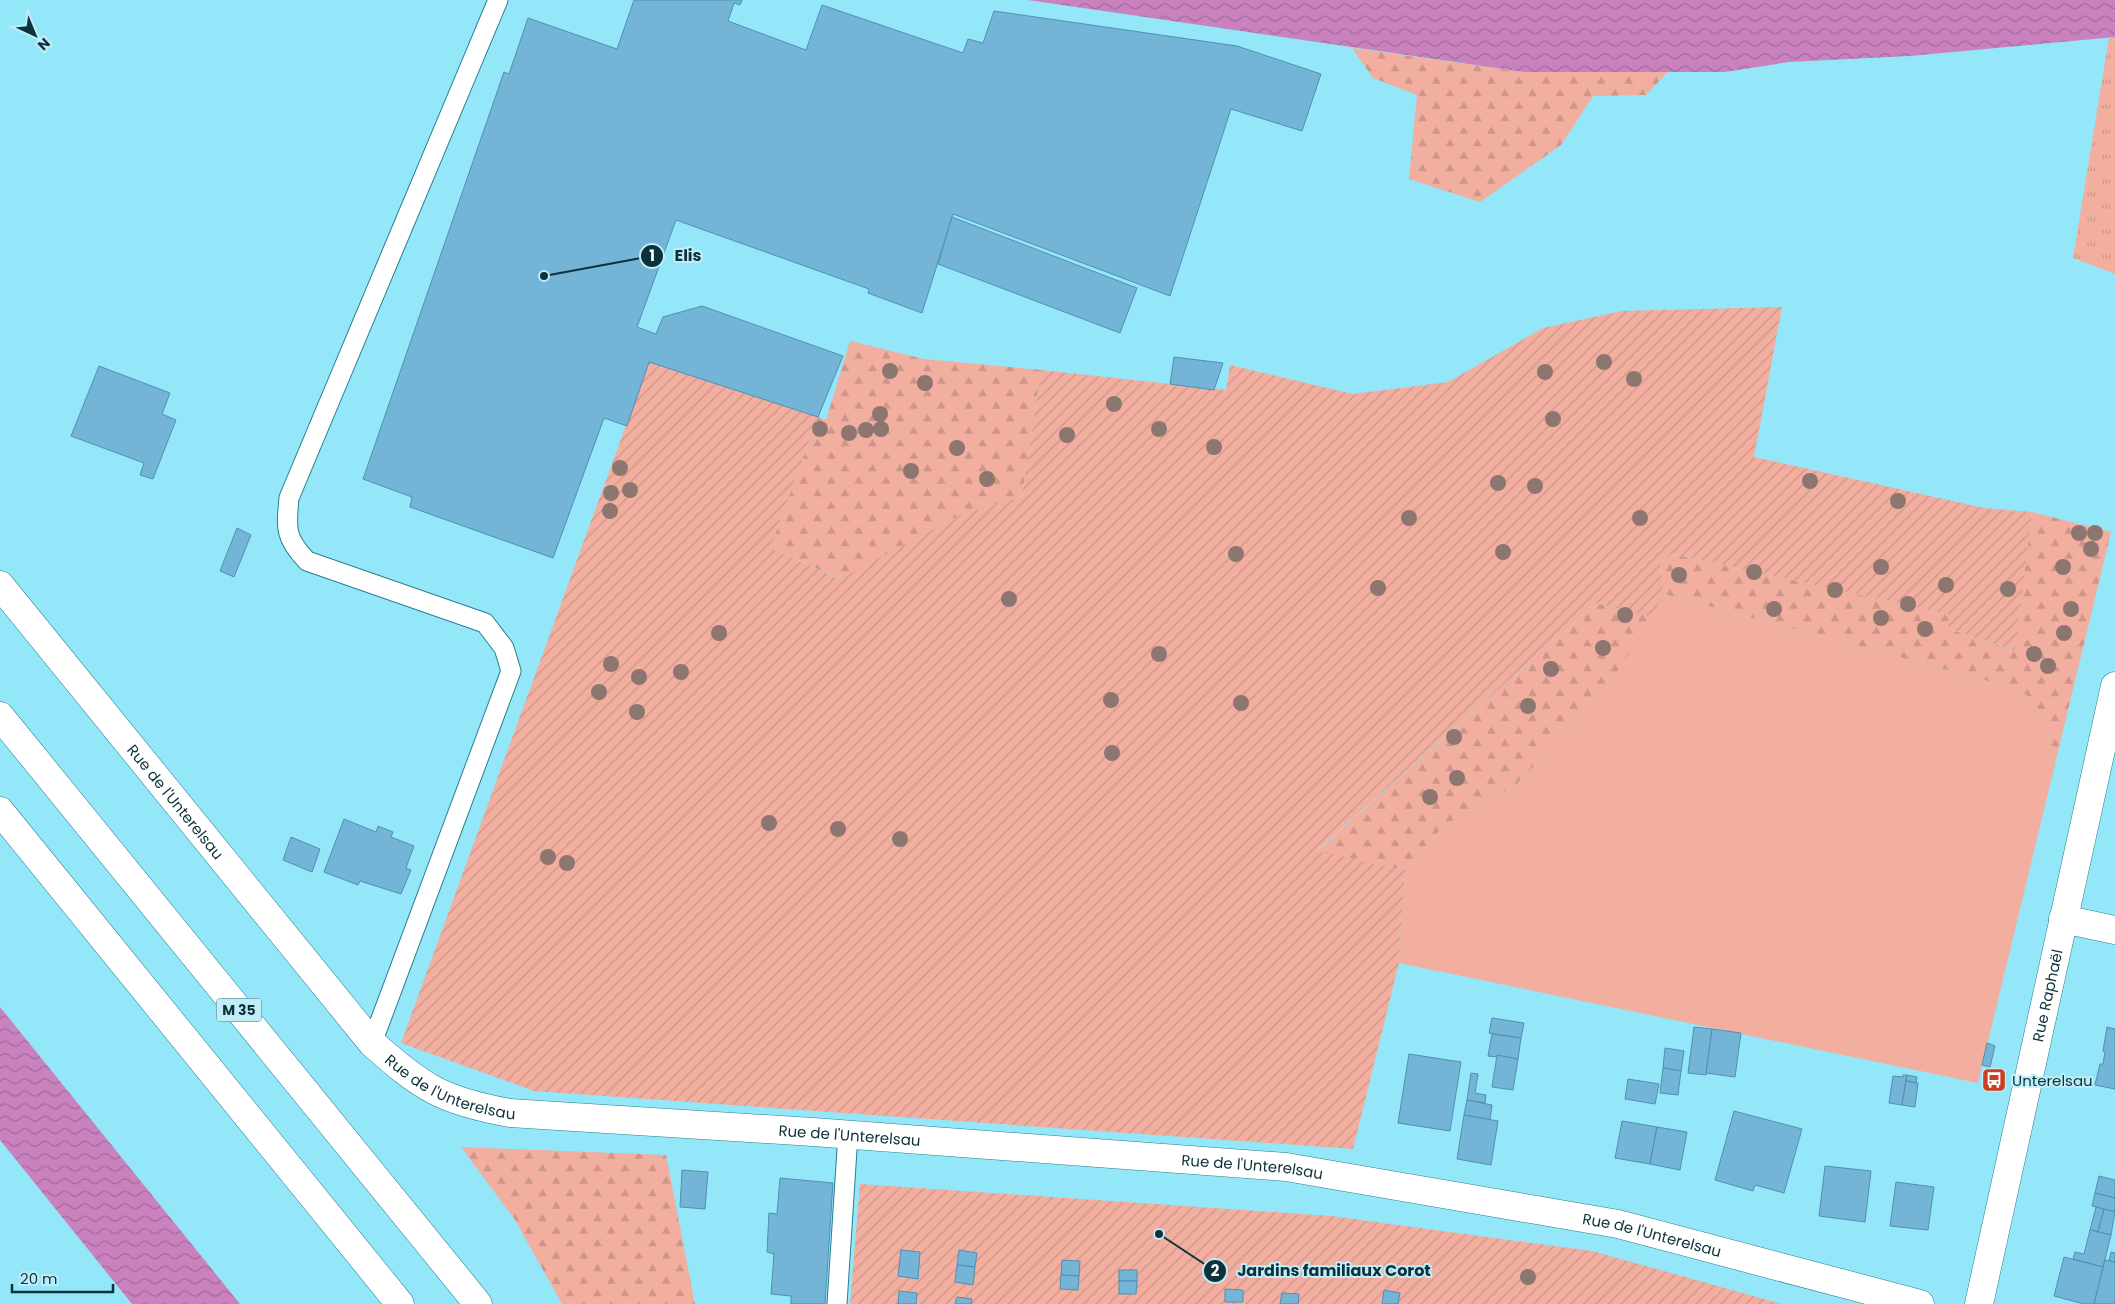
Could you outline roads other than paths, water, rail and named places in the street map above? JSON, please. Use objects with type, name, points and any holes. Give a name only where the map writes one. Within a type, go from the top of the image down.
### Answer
[{"type":"main road","name":"Rue de l'Unterelsau","points":[[0,585],[372,1043],[406,1074],[429,1090],[472,1106],[510,1113],[848,1134],[1286,1167],[1618,1224],[1920,1304]]},
{"type":"main road","name":"Rue Raphaël","points":[[1979,1304],[2115,686]]},
{"type":"main road","name":"M 35","points":[[0,716],[478,1304]]},
{"type":"main road","points":[[0,811],[400,1304]]},
{"type":"main road","points":[[2063,919],[2115,930]]},
{"type":"lane","points":[[372,1043],[511,671],[504,648],[485,623],[307,561],[292,546],[287,524],[289,498],[498,0]]},
{"type":"lane","points":[[836,1304],[848,1134]]},
{"type":"water","points":[[1028,0],[2115,0],[2115,37],[1910,56],[1789,62],[1725,72],[1524,72]]},
{"type":"water","points":[[0,1007],[240,1304],[132,1304],[0,1140]]},
{"type":"place","name":"Elis","points":[[544,276]]},
{"type":"place","name":"Unterelsau","points":[[1994,1080]]},
{"type":"place","name":"Jardins familiaux Corot","points":[[1159,1234]]}]
